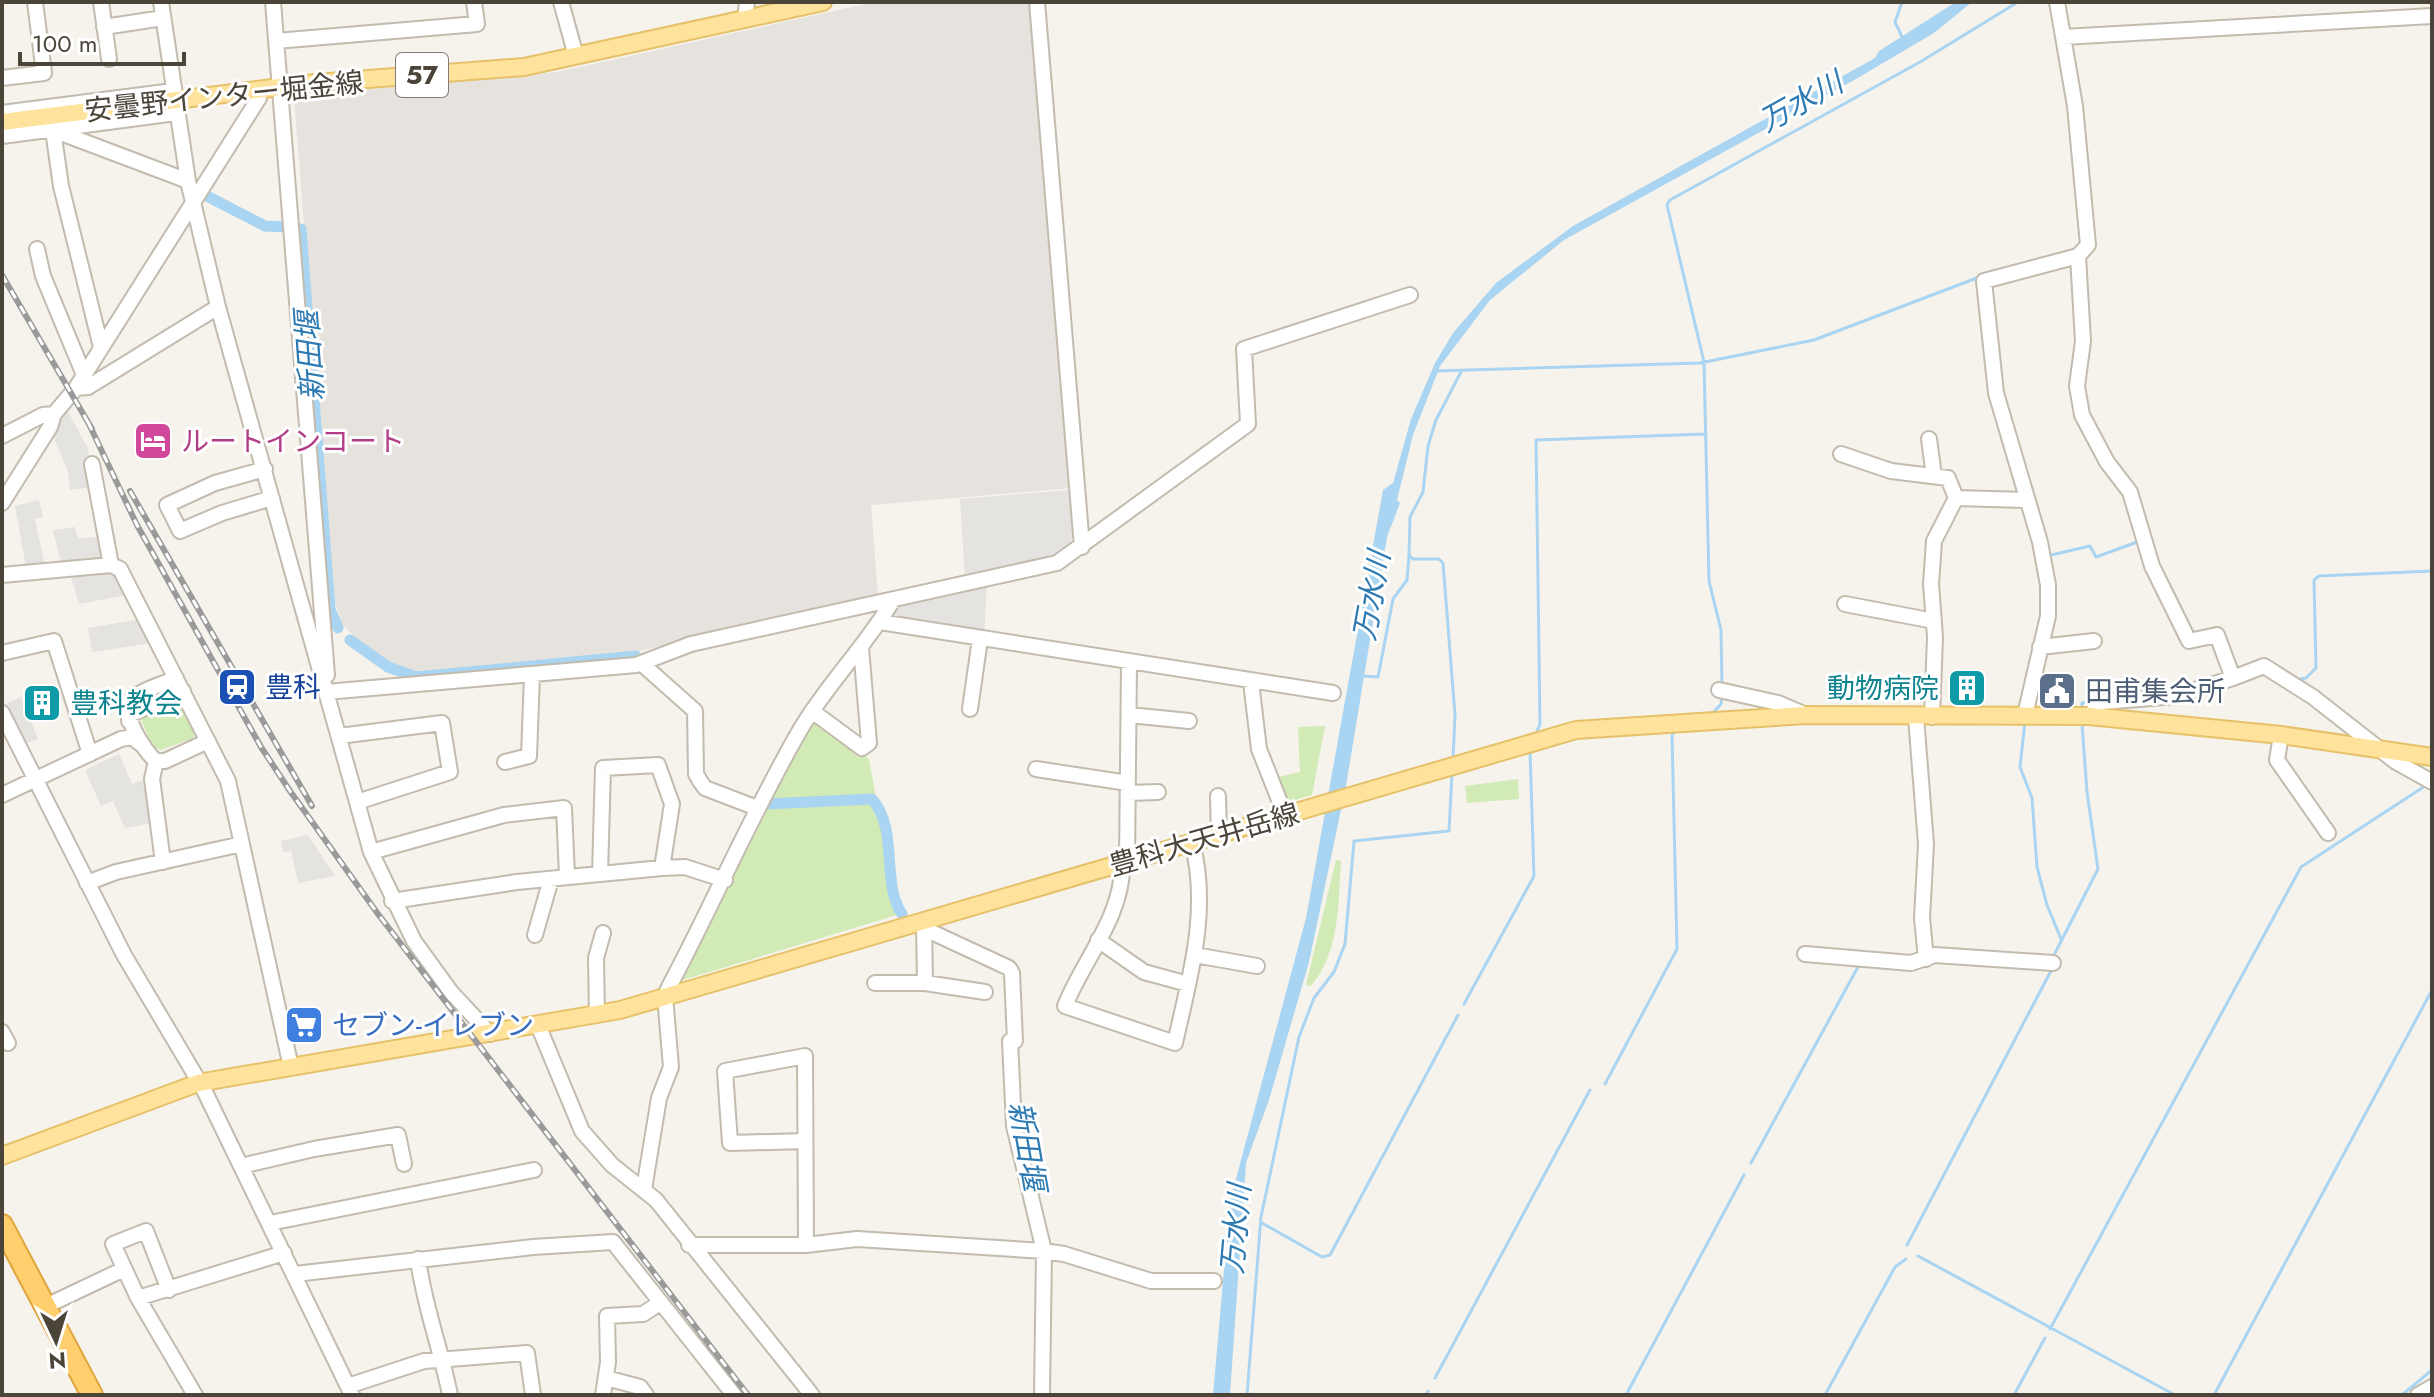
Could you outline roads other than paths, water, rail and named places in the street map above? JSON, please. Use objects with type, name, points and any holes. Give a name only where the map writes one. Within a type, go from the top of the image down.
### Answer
[{"type":"highway","points":[[2,1225],[92,1395]]},
{"type":"main road","name":"安曇野インター堀金線","points":[[7,119],[175,102],[259,89],[524,67],[746,11],[823,2]]},
{"type":"main road","name":"豊科大天井岳線","points":[[2,1156],[198,1083],[597,1015],[924,925],[1124,862],[1576,730],[1806,715],[2089,716],[2281,735],[2432,757]]},
{"type":"street","points":[[2,78],[44,73],[35,2]]},
{"type":"street","points":[[101,2],[109,59]]},
{"type":"street","points":[[161,2],[192,203],[218,307],[371,852],[392,901],[414,941],[451,992],[490,1034]]},
{"type":"street","points":[[273,2],[328,657],[326,692]]},
{"type":"street","points":[[276,41],[477,24],[474,2]]},
{"type":"street","points":[[561,2],[576,56]]},
{"type":"street","points":[[1037,2],[1082,547]]},
{"type":"street","points":[[2025,715],[2048,616],[2048,585],[2040,542],[2025,500],[2012,442],[2005,431],[1996,393],[1984,281],[2078,256],[2088,245],[2075,106],[2057,2]]},
{"type":"street","points":[[2063,37],[2432,16]]},
{"type":"street","points":[[104,27],[163,18]]},
{"type":"street","points":[[2,503],[50,427],[54,414],[80,382],[259,98],[259,89]]},
{"type":"street","points":[[2,136],[53,130],[175,102]]},
{"type":"street","points":[[53,130],[188,181]]},
{"type":"street","points":[[53,130],[61,186],[101,347]]},
{"type":"street","points":[[37,249],[43,276],[80,382],[88,387],[218,307]]},
{"type":"street","points":[[2078,256],[2083,341],[2077,386],[2082,415],[2107,462],[2126,483],[2152,566],[2187,638],[2192,642],[2217,635],[2233,678]]},
{"type":"street","points":[[326,692],[641,663],[691,644],[1057,563],[1248,424],[1244,349],[1410,295]]},
{"type":"street","points":[[2,436],[43,415],[54,414]]},
{"type":"street","points":[[1929,439],[1934,476]]},
{"type":"street","points":[[1841,454],[1891,471],[1948,478],[1956,498],[1934,541],[1931,584],[1934,621],[1924,717],[1926,844],[1922,918],[1926,959]]},
{"type":"street","points":[[92,464],[111,565]]},
{"type":"street","points":[[265,469],[215,483],[167,505],[180,531],[222,513],[272,498]]},
{"type":"street","points":[[1956,498],[2025,500]]},
{"type":"street","points":[[2,575],[111,565],[120,569],[228,781],[291,1067]]},
{"type":"street","points":[[644,1189],[659,1098],[671,1067],[665,996],[725,880],[757,808],[812,711],[880,622],[893,600]]},
{"type":"street","points":[[1845,604],[1934,621]]},
{"type":"street","points":[[880,622],[1129,664],[1333,693]]},
{"type":"street","points":[[970,709],[980,639]]},
{"type":"street","points":[[2,653],[54,641],[90,754]]},
{"type":"street","points":[[2040,647],[2094,641]]},
{"type":"street","points":[[812,711],[862,748],[869,743],[861,648]]},
{"type":"street","points":[[641,663],[695,711],[696,774],[705,788],[757,808]]},
{"type":"street","points":[[1129,664],[1128,788],[1122,879],[1098,940],[1065,1006],[1175,1043],[1200,927],[1198,868],[1192,842]]},
{"type":"street","points":[[2089,716],[2102,702],[2176,696],[2264,666],[2313,697],[2376,748],[2432,782]]},
{"type":"street","points":[[505,762],[529,756],[532,675]]},
{"type":"street","points":[[1251,682],[1259,749],[1285,815]]},
{"type":"street","points":[[121,739],[129,729],[134,697],[180,685]]},
{"type":"street","points":[[1719,690],[1778,703],[1806,715]]},
{"type":"street","points":[[2,713],[87,883],[241,1166],[350,1390],[424,1361],[527,1353],[533,1395]]},
{"type":"street","points":[[129,715],[142,746]]},
{"type":"street","points":[[1129,715],[1189,721]]},
{"type":"street","points":[[339,736],[442,723],[450,772],[357,802]]},
{"type":"street","points":[[2281,735],[2277,760],[2328,833]]},
{"type":"street","points":[[2,795],[121,739],[132,737],[156,761],[165,761],[208,741]]},
{"type":"street","points":[[156,761],[152,779],[163,862]]},
{"type":"street","points":[[600,874],[603,768],[658,765],[672,804],[662,868]]},
{"type":"street","points":[[1036,769],[1158,792]]},
{"type":"street","points":[[1218,796],[1219,834]]},
{"type":"street","points":[[371,852],[504,815],[564,808],[567,876]]},
{"type":"street","points":[[87,883],[242,844]]},
{"type":"street","points":[[392,901],[567,876],[662,868],[685,867],[725,880]]},
{"type":"street","points":[[535,935],[551,879]]},
{"type":"street","points":[[925,983],[924,925],[1009,968],[1012,973],[1014,1126],[1044,1251],[1042,1395]]},
{"type":"street","points":[[597,1015],[596,958],[603,933]]},
{"type":"street","points":[[1098,940],[1144,972],[1188,984]]},
{"type":"street","points":[[1805,954],[1911,963],[1935,955],[2053,963]]},
{"type":"street","points":[[1195,955],[1257,966]]},
{"type":"street","points":[[875,983],[925,983],[985,992]]},
{"type":"street","points":[[538,1025],[582,1131],[612,1165],[644,1189],[812,1395]]},
{"type":"street","points":[[805,1141],[730,1143],[725,1071],[805,1056],[806,1245]]},
{"type":"street","points":[[241,1166],[314,1149],[398,1135],[404,1164]]},
{"type":"street","points":[[270,1223],[534,1170]]},
{"type":"street","points":[[169,1290],[146,1231],[113,1244],[138,1298],[195,1395]]},
{"type":"street","points":[[689,1245],[806,1245],[857,1239],[1044,1251],[1064,1254],[1151,1281],[1214,1281]]},
{"type":"street","points":[[295,1274],[418,1259],[613,1242],[734,1395]]},
{"type":"street","points":[[138,1298],[284,1253]]},
{"type":"street","points":[[418,1259],[423,1295],[450,1395]]},
{"type":"street","points":[[46,1306],[124,1269]]},
{"type":"street","points":[[603,1395],[607,1316],[643,1314],[660,1303]]},
{"type":"street","points":[[606,1378],[640,1387],[646,1395]]},
{"type":"street","points":[[2418,1395],[2432,1387]]},
{"type":"water","name":"万水川","points":[[1956,2],[1972,2],[1934,33],[1856,79],[1564,240],[1490,300],[1440,366],[1413,435],[1397,500],[1400,503],[1387,537],[1346,786],[1309,962],[1269,1100],[1246,1163],[1230,1395],[1213,1395],[1230,1201],[1306,918],[1383,490],[1393,483],[1411,419],[1435,363],[1453,333],[1496,283],[1573,226],[1875,58],[1879,51]]},
{"type":"waterway","points":[[1902,2],[1895,22],[1903,39]]},
{"type":"waterway","name":"万水川","points":[[1722,686],[1721,630],[1709,581],[1704,362],[1667,205],[1670,200],[1920,62],[2018,2]]},
{"type":"waterway","name":"新田堰","points":[[203,194],[265,226],[288,227]]},
{"type":"waterway","name":"新田堰","points":[[296,229],[301,229],[330,609],[338,628]]},
{"type":"waterway","points":[[2031,261],[2051,256]]},
{"type":"waterway","points":[[1436,371],[1700,363],[1814,340],[1982,276]]},
{"type":"waterway","name":"万水川","points":[[1453,759],[1455,715],[1443,563],[1439,559],[1413,559],[1409,555],[1410,517],[1423,492],[1428,446],[1436,420],[1462,370]]},
{"type":"waterway","points":[[1535,736],[1540,724],[1536,440],[1706,434]]},
{"type":"waterway","points":[[2047,556],[2090,546],[2096,557],[2140,541]]},
{"type":"waterway","name":"万水川","points":[[1363,676],[1378,677],[1393,599],[1407,580],[1409,555]]},
{"type":"waterway","points":[[2296,680],[2306,678],[2316,668],[2314,580],[2319,576],[2432,571]]},
{"type":"waterway","points":[[2169,584],[2194,635]]},
{"type":"waterway","name":"新田堰","points":[[350,640],[388,667],[416,677],[636,656]]},
{"type":"waterway","points":[[1712,714],[1721,704],[1722,697]]},
{"type":"waterway","points":[[2082,712],[2082,703],[2097,700]]},
{"type":"waterway","points":[[2025,722],[2020,767],[2032,798],[2037,867],[2047,905],[2061,939]]},
{"type":"waterway","points":[[2052,959],[2098,869],[2087,792],[2082,724]]},
{"type":"waterway","points":[[1605,1084],[1677,949],[1672,735],[1676,730]]},
{"type":"waterway","points":[[1464,1004],[1534,876],[1530,750]]},
{"type":"waterway","name":"万水川","points":[[1247,1395],[1261,1217],[1299,1037],[1314,998],[1334,972],[1345,944],[1354,841],[1449,831],[1452,774]]},
{"type":"waterway","points":[[2050,1329],[2301,867],[2425,786]]},
{"type":"waterway","name":"新田堰","points":[[766,804],[872,799],[885,825],[892,888],[902,914]]},
{"type":"waterway","points":[[1751,1163],[1859,965]]},
{"type":"waterway","points":[[1907,1245],[2053,967]]},
{"type":"waterway","points":[[2214,1395],[2432,990]]},
{"type":"waterway","name":"万水川","points":[[1262,1223],[1322,1257],[1330,1255],[1458,1015]]},
{"type":"waterway","points":[[1435,1378],[1590,1090]]},
{"type":"waterway","points":[[1626,1395],[1744,1175]]},
{"type":"waterway","points":[[1918,1256],[2175,1395]]},
{"type":"waterway","points":[[1825,1395],[1895,1267],[1906,1259]]},
{"type":"waterway","points":[[2014,1395],[2045,1338]]},
{"type":"waterway","points":[[2402,1395],[2432,1370]]},
{"type":"waterway","points":[[1426,1395],[1428,1391]]},
{"type":"railway","points":[[2,275],[92,429]]},
{"type":"railway","points":[[88,422],[137,525],[261,747],[290,791],[378,914],[748,1395]]},
{"type":"railway","points":[[130,491],[312,806]]},
{"type":"place","name":"ルートインコート","points":[[153,441]]},
{"type":"place","name":"豊科","points":[[237,687]]},
{"type":"place","name":"動物病院","points":[[1967,688]]},
{"type":"place","name":"田甫集会所","points":[[2057,691]]},
{"type":"place","name":"豊科教会","points":[[42,703]]},
{"type":"place","name":"セブン-イレブン","points":[[304,1025]]}]
